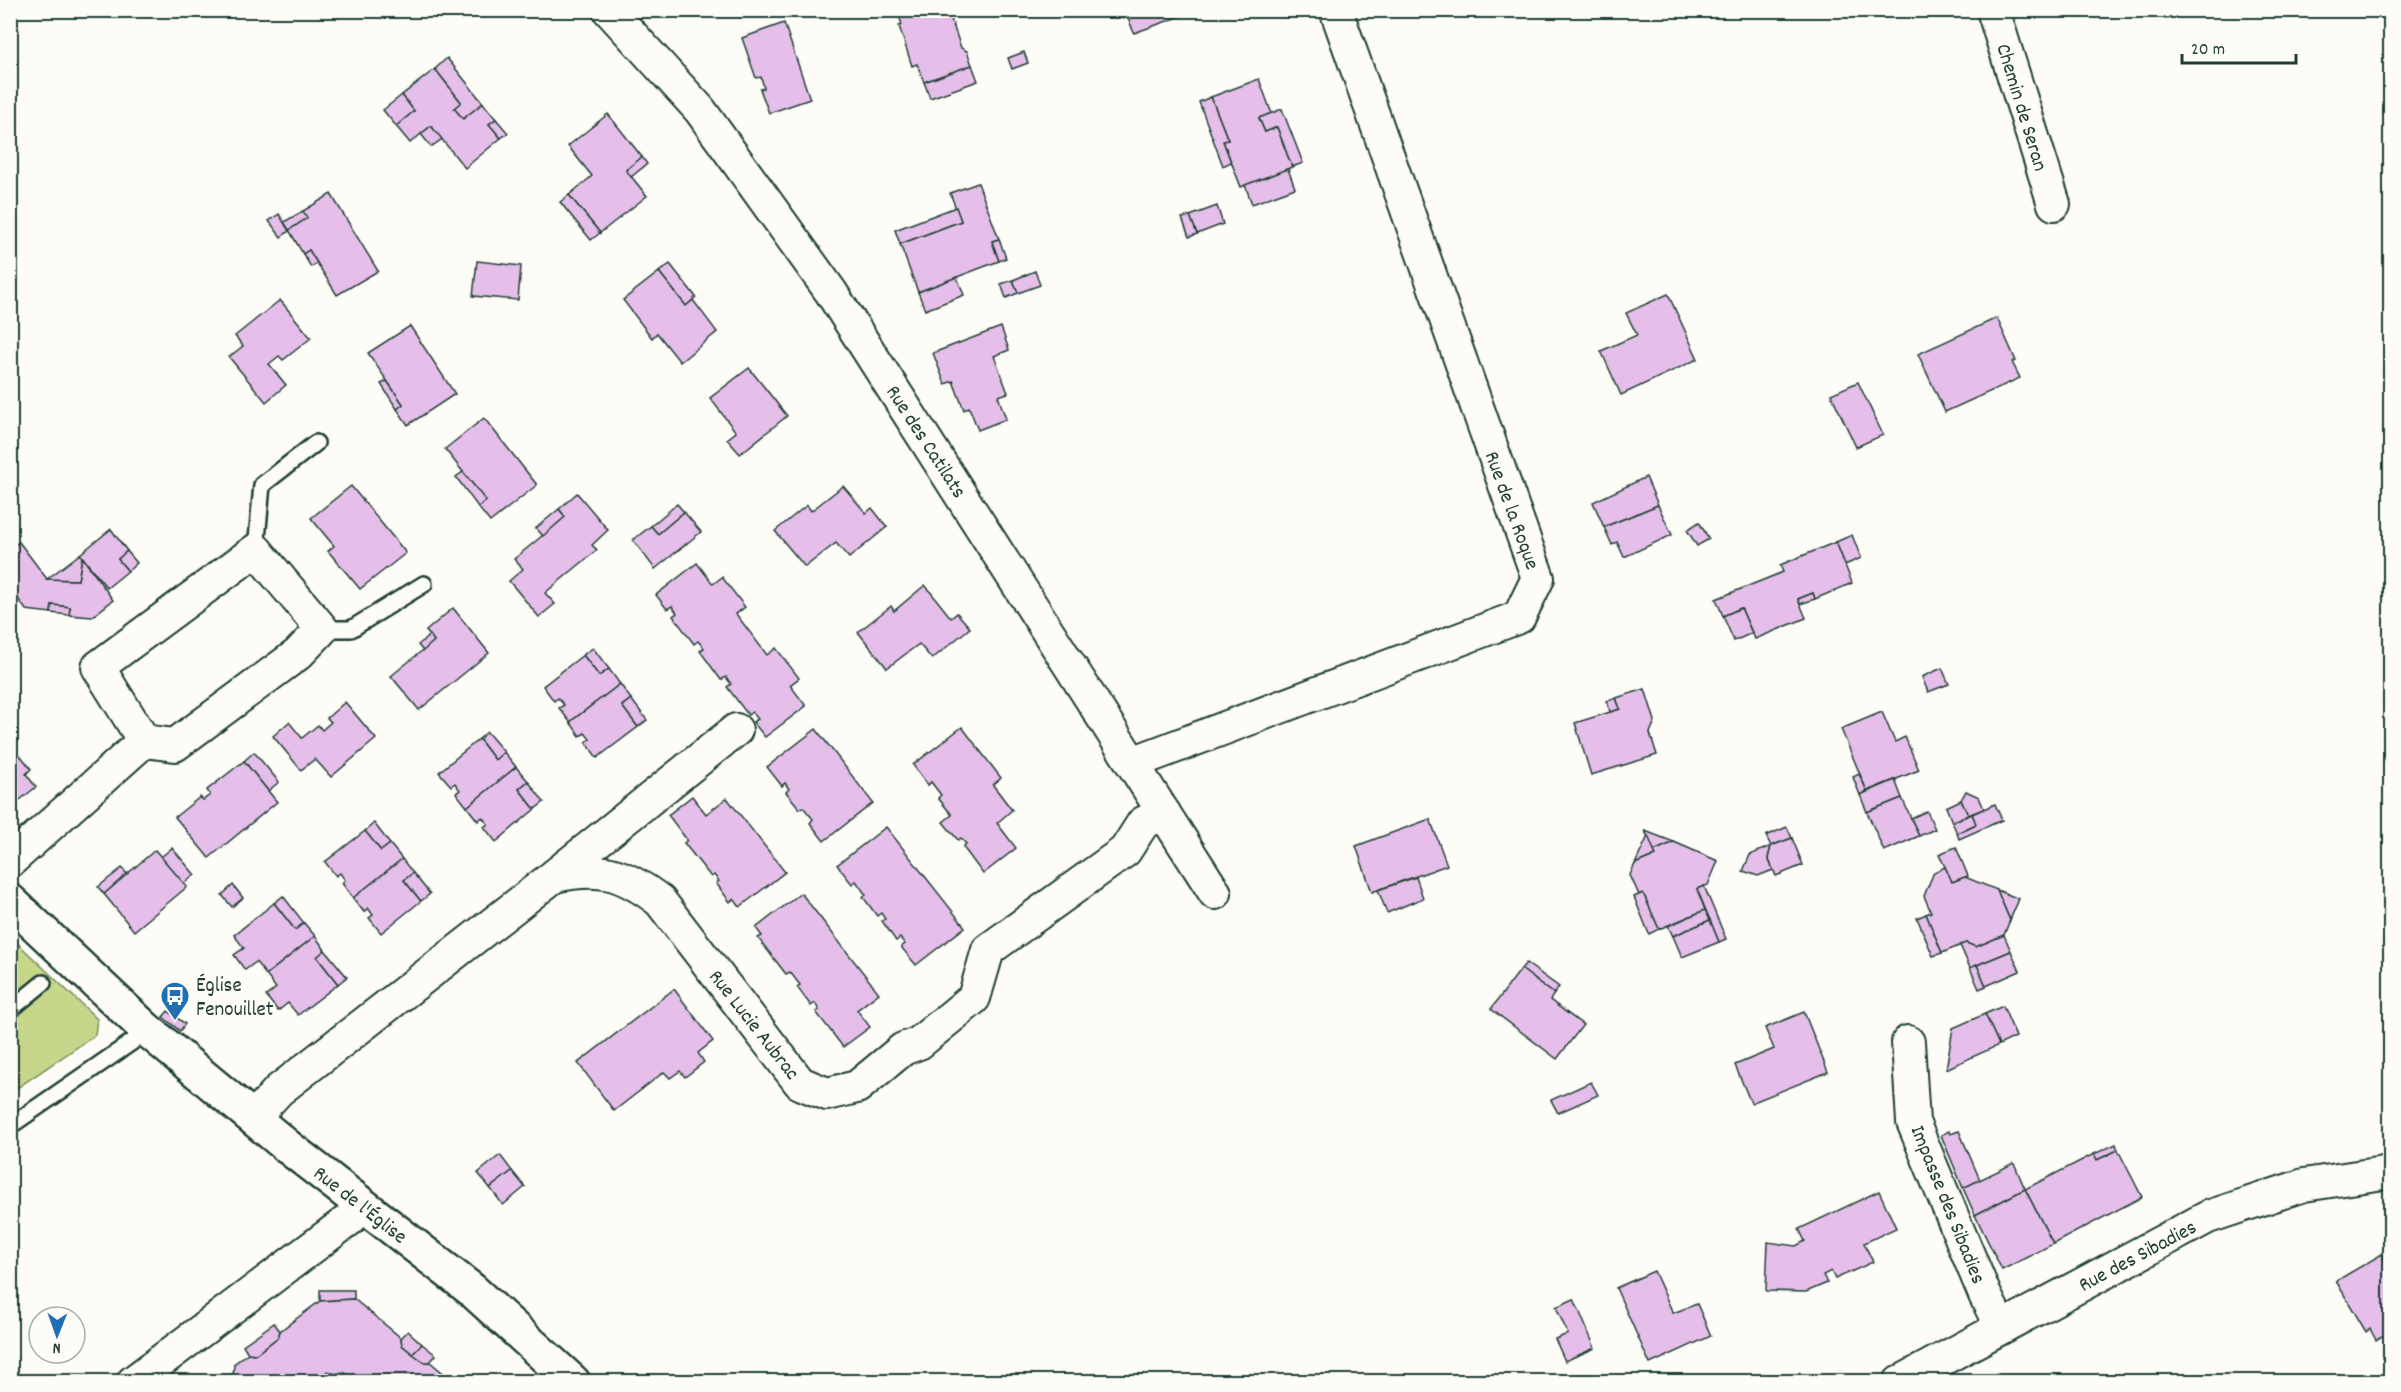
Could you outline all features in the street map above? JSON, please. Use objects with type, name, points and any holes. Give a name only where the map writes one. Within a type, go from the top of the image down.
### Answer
[{"type":"main road","name":"Rue de l'Église","points":[[10,901],[146,1029],[362,1206],[472,1290],[573,1382]]},
{"type":"street","name":"Rue des Catilats","points":[[609,10],[700,110],[831,292],[1215,893]]},
{"type":"street","name":"Rue de la Roque","points":[[1132,763],[1519,617],[1538,578],[1336,10]]},
{"type":"street","name":"Chemin de Seran","points":[[1993,10],[2054,204]]},
{"type":"street","points":[[10,861],[144,741],[175,745],[298,654],[322,629],[256,550],[98,667],[144,741]]},
{"type":"street","name":"Rue Lucie Aubrac","points":[[253,1118],[279,1090],[554,876],[736,730]]},
{"type":"street","name":"Rue Lucie Aubrac","points":[[554,876],[585,869],[618,876],[639,885],[660,901],[800,1083],[826,1094],[857,1087],[903,1049],[919,1043],[974,998],[988,950],[1125,852],[1143,823],[1164,813]]},
{"type":"street","name":"Impasse des Sibadies","points":[[1908,1041],[1913,1122],[1985,1295],[2001,1327]]},
{"type":"street","name":"Rue des Sibadies","points":[[1900,1382],[2208,1217],[2304,1185],[2391,1172]]},
{"type":"street","points":[[134,1382],[350,1219],[362,1206]]},
{"type":"lane","points":[[256,550],[262,485],[316,443]]},
{"type":"lane","points":[[322,629],[351,629],[424,584]]},
{"type":"lane","points":[[10,1010],[43,983]]},
{"type":"lane","points":[[10,1126],[132,1042],[146,1029]]},
{"type":"green space","points":[[10,936],[97,1019],[95,1035],[11,1092]]},
{"type":"building","points":[[893,10],[948,10],[961,48],[967,51],[972,65],[924,82],[917,64],[912,66],[899,26],[902,25],[899,15],[895,16]]},
{"type":"building","points":[[1125,10],[1198,10],[1134,33]]},
{"type":"building","points":[[784,23],[810,99],[769,113],[760,89],[764,88],[761,77],[756,78],[742,38]]},
{"type":"building","points":[[1024,52],[1028,63],[1012,69],[1008,58]]},
{"type":"building","points":[[447,58],[483,103],[463,119],[454,108],[461,102],[435,69]]},
{"type":"building","points":[[972,65],[978,81],[930,98],[924,82]]},
{"type":"building","points":[[435,69],[461,102],[454,108],[463,119],[483,103],[496,119],[489,124],[501,138],[465,168],[431,126],[410,143],[396,126],[414,111],[402,95]]},
{"type":"building","points":[[1259,79],[1272,114],[1259,118],[1265,132],[1277,127],[1292,167],[1241,187],[1223,141],[1228,140],[1211,97]]},
{"type":"building","points":[[402,95],[414,111],[396,126],[383,110]]},
{"type":"building","points":[[1211,97],[1228,140],[1223,141],[1231,162],[1223,166],[1199,102]]},
{"type":"building","points":[[1282,109],[1303,163],[1292,167],[1277,127],[1265,132],[1259,118]]},
{"type":"building","points":[[608,114],[642,157],[626,170],[647,196],[600,233],[569,195],[592,176],[568,146]]},
{"type":"building","points":[[496,119],[508,133],[501,138],[489,124]]},
{"type":"building","points":[[431,126],[442,139],[431,147],[421,134]]},
{"type":"building","points":[[642,157],[647,164],[631,177],[626,170]]},
{"type":"building","points":[[1288,169],[1295,188],[1252,204],[1245,185]]},
{"type":"building","points":[[978,183],[999,239],[992,241],[999,261],[918,292],[900,244],[961,221],[950,193]]},
{"type":"building","points":[[331,194],[378,271],[337,295],[309,250],[303,254],[289,230],[307,218],[303,211]]},
{"type":"building","points":[[569,195],[600,233],[591,240],[560,202]]},
{"type":"building","points":[[1217,206],[1223,224],[1197,234],[1190,216]]},
{"type":"building","points":[[956,207],[961,221],[900,244],[895,230]]},
{"type":"building","points":[[303,211],[307,218],[289,230],[284,222]]},
{"type":"building","points":[[279,214],[289,231],[281,237],[269,221]]},
{"type":"building","points":[[1190,216],[1197,234],[1189,237],[1182,218]]},
{"type":"building","points":[[999,239],[1006,258],[999,261],[992,241]]},
{"type":"building","points":[[309,250],[317,263],[311,267],[303,254]]},
{"type":"building","points":[[477,261],[521,266],[518,300],[473,296]]},
{"type":"building","points":[[670,264],[696,297],[686,306],[659,272]]},
{"type":"building","points":[[1035,271],[1040,285],[1018,293],[1013,280]]},
{"type":"building","points":[[659,272],[686,306],[693,300],[717,332],[680,362],[657,333],[652,338],[623,300]]},
{"type":"building","points":[[957,277],[964,295],[925,310],[918,292]]},
{"type":"building","points":[[1013,280],[1018,293],[1006,298],[1001,284]]},
{"type":"building","points":[[1668,294],[1698,359],[1621,395],[1601,351],[1637,335],[1626,313]]},
{"type":"building","points":[[280,300],[311,338],[283,360],[279,356],[269,364],[286,385],[266,402],[229,357],[243,346],[235,336]]},
{"type":"building","points":[[1997,318],[2016,361],[2012,362],[2020,378],[1945,412],[1918,354]]},
{"type":"building","points":[[410,326],[455,394],[408,425],[397,409],[403,404],[368,353]]},
{"type":"building","points":[[1001,327],[1009,350],[994,356],[1008,393],[998,396],[1006,419],[978,430],[969,407],[964,410],[953,381],[945,384],[933,353]]},
{"type":"building","points":[[749,368],[787,416],[740,454],[727,439],[736,432],[710,398]]},
{"type":"building","points":[[387,381],[403,404],[397,409],[381,384]]},
{"type":"building","points":[[1858,382],[1883,435],[1856,447],[1831,394]]},
{"type":"building","points":[[484,418],[537,485],[490,522],[478,507],[486,501],[445,449]]},
{"type":"building","points":[[463,472],[486,501],[478,507],[456,477]]},
{"type":"building","points":[[1646,477],[1658,505],[1604,527],[1593,502]]},
{"type":"building","points":[[351,486],[406,553],[360,589],[328,551],[334,546],[311,518]]},
{"type":"building","points":[[843,486],[866,513],[872,508],[887,527],[849,558],[836,543],[805,567],[775,531],[807,505],[811,511]]},
{"type":"building","points":[[577,493],[608,530],[592,545],[597,550],[545,593],[555,604],[539,617],[509,581],[523,569],[514,559],[565,517],[559,509]]},
{"type":"building","points":[[677,504],[684,512],[658,534],[651,526]]},
{"type":"building","points":[[1658,505],[1672,535],[1624,557],[1617,542],[1612,545],[1604,527]]},
{"type":"building","points":[[559,509],[565,517],[543,536],[536,528]]},
{"type":"building","points":[[684,512],[701,532],[655,569],[633,540],[651,526],[658,534]]},
{"type":"building","points":[[1699,522],[1709,539],[1697,546],[1687,530]]},
{"type":"building","points":[[111,529],[127,551],[118,559],[128,571],[107,588],[80,554]]},
{"type":"building","points":[[1852,535],[1861,558],[1845,565],[1836,542]]},
{"type":"building","points":[[19,542],[47,579],[78,580],[82,557],[113,600],[92,617],[69,615],[70,607],[52,605],[51,613],[26,610],[17,597],[10,603],[10,548]]},
{"type":"building","points":[[1836,542],[1852,583],[1815,599],[1813,593],[1798,599],[1806,618],[1755,639],[1741,608],[1723,616],[1716,599],[1783,572],[1780,565]]},
{"type":"building","points":[[127,551],[137,563],[128,571],[118,559]]},
{"type":"building","points":[[80,554],[82,557],[78,580],[47,579]]},
{"type":"building","points":[[697,563],[713,584],[722,577],[745,607],[736,614],[767,655],[776,648],[799,678],[790,685],[806,706],[765,737],[753,722],[758,719],[752,712],[748,715],[727,687],[731,684],[726,677],[721,680],[700,651],[704,648],[698,641],[694,644],[673,616],[677,613],[672,606],[667,609],[656,595]]},
{"type":"building","points":[[925,585],[951,618],[957,613],[970,628],[932,659],[919,644],[887,668],[858,632],[891,606],[894,611]]},
{"type":"building","points":[[1813,593],[1815,599],[1800,604],[1798,599]]},
{"type":"building","points":[[52,605],[70,607],[69,615],[51,613]]},
{"type":"building","points":[[453,608],[489,653],[419,710],[391,676],[434,641],[426,631]]},
{"type":"building","points":[[1741,608],[1752,633],[1734,641],[1723,616]]},
{"type":"building","points":[[430,635],[434,641],[423,651],[418,645]]},
{"type":"building","points":[[593,648],[609,669],[599,676],[583,655]]},
{"type":"building","points":[[583,655],[599,676],[609,669],[620,684],[570,722],[559,708],[564,705],[558,698],[554,701],[543,686]]},
{"type":"building","points":[[1942,668],[1949,684],[1928,692],[1922,677]]},
{"type":"building","points":[[620,684],[631,699],[622,706],[638,727],[597,758],[586,742],[590,739],[585,733],[580,736],[570,722]]},
{"type":"building","points":[[1645,689],[1655,721],[1650,733],[1657,755],[1591,775],[1575,723],[1620,709],[1616,698]]},
{"type":"building","points":[[1616,698],[1620,709],[1610,712],[1607,701]]},
{"type":"building","points":[[631,699],[647,720],[638,727],[622,706]]},
{"type":"building","points":[[345,702],[376,739],[331,777],[315,759],[301,770],[273,736],[289,722],[302,738],[318,725],[322,730],[331,722],[327,718]]},
{"type":"building","points":[[1882,712],[1895,742],[1905,737],[1919,770],[1867,791],[1841,729]]},
{"type":"building","points":[[962,727],[1001,778],[993,785],[1012,810],[997,823],[1016,848],[983,874],[963,847],[966,844],[961,838],[958,840],[943,822],[952,815],[938,798],[941,795],[931,782],[928,785],[913,765]]},
{"type":"building","points":[[816,729],[873,803],[824,841],[810,823],[813,819],[803,807],[800,809],[786,792],[789,789],[785,783],[782,786],[767,767]]},
{"type":"building","points":[[487,732],[504,752],[495,760],[479,739]]},
{"type":"building","points":[[479,739],[495,760],[504,752],[516,767],[467,807],[456,793],[460,790],[455,783],[451,786],[439,772]]},
{"type":"building","points":[[254,752],[279,782],[268,791],[244,761]]},
{"type":"building","points":[[10,755],[15,761],[21,756],[31,769],[26,774],[36,787],[10,808]]},
{"type":"building","points":[[244,761],[277,802],[209,858],[175,817],[200,797],[203,800],[210,795],[207,790]]},
{"type":"building","points":[[516,767],[528,781],[519,789],[535,809],[496,842],[484,827],[488,824],[482,817],[478,821],[467,807]]},
{"type":"building","points":[[1859,774],[1867,791],[1860,795],[1853,777]]},
{"type":"building","points":[[1895,780],[1902,798],[1867,812],[1860,795]]},
{"type":"building","points":[[528,781],[544,802],[535,809],[519,789]]},
{"type":"building","points":[[1966,791],[1979,797],[1984,809],[1968,815],[1961,800]]},
{"type":"building","points":[[692,796],[706,814],[727,798],[785,872],[740,907],[734,899],[730,902],[716,883],[719,881],[714,875],[711,877],[684,843],[687,840],[668,815]]},
{"type":"building","points":[[1902,798],[1919,836],[1884,851],[1867,812]]},
{"type":"building","points":[[1961,800],[1968,815],[1952,822],[1946,807]]},
{"type":"building","points":[[1995,804],[2002,820],[1959,839],[1957,833],[1976,824],[1972,814]]},
{"type":"building","points":[[1927,811],[1935,829],[1919,836],[1911,818]]},
{"type":"building","points":[[1972,814],[1976,824],[1957,833],[1952,822]]},
{"type":"building","points":[[1430,819],[1447,865],[1372,892],[1356,846]]},
{"type":"building","points":[[374,823],[390,844],[381,851],[365,831]]},
{"type":"building","points":[[886,827],[965,927],[916,965],[901,947],[905,944],[900,938],[896,941],[882,921],[885,919],[881,913],[877,916],[863,897],[866,895],[856,881],[852,884],[837,865]]},
{"type":"building","points":[[1787,827],[1792,838],[1771,846],[1766,836]]},
{"type":"building","points":[[365,831],[381,851],[390,844],[402,859],[353,898],[342,883],[345,880],[340,873],[336,876],[325,862]]},
{"type":"building","points":[[1645,831],[1674,842],[1654,851]]},
{"type":"building","points":[[1648,836],[1656,855],[1635,864]]},
{"type":"building","points":[[1792,838],[1803,865],[1776,876],[1768,858],[1771,846]]},
{"type":"building","points":[[1674,842],[1718,861],[1708,885],[1697,889],[1705,910],[1659,929],[1643,893],[1639,895],[1630,875],[1635,864],[1656,855],[1654,851]]},
{"type":"building","points":[[1771,846],[1768,858],[1773,870],[1758,876],[1743,871],[1750,855]]},
{"type":"building","points":[[1956,847],[1968,876],[1952,882],[1939,854]]},
{"type":"building","points":[[172,848],[195,875],[183,884],[161,857]]},
{"type":"building","points":[[155,850],[187,887],[134,931],[104,894]]},
{"type":"building","points":[[402,859],[413,873],[404,880],[421,901],[381,933],[369,918],[373,915],[368,908],[364,912],[353,898]]},
{"type":"building","points":[[1945,867],[1952,882],[1965,877],[1997,890],[2010,920],[2004,935],[1976,947],[1966,943],[1942,953],[1926,914],[1931,912],[1924,896],[1934,872]]},
{"type":"building","points":[[122,868],[127,874],[104,894],[98,887]]},
{"type":"building","points":[[413,873],[430,894],[421,901],[404,880]]},
{"type":"building","points":[[1416,877],[1423,898],[1387,913],[1378,890]]},
{"type":"building","points":[[233,885],[243,898],[232,907],[222,895]]},
{"type":"building","points":[[1704,886],[1726,939],[1719,942],[1697,889]]},
{"type":"building","points":[[1997,890],[2019,899],[2010,920]]},
{"type":"building","points":[[801,893],[879,993],[857,1010],[870,1027],[843,1047],[816,1012],[819,1010],[815,1003],[811,1006],[797,987],[800,985],[790,972],[786,974],[758,938],[762,936],[756,928]]},
{"type":"building","points":[[1643,893],[1659,929],[1649,934],[1634,897]]},
{"type":"building","points":[[283,896],[304,923],[295,930],[274,903]]},
{"type":"building","points":[[274,903],[295,930],[304,923],[315,936],[266,975],[256,962],[245,970],[234,955],[244,948],[234,935]]},
{"type":"building","points":[[1705,910],[1710,920],[1673,936],[1668,926]]},
{"type":"building","points":[[1926,914],[1942,953],[1933,956],[1917,918]]},
{"type":"building","points":[[1710,920],[1719,942],[1682,957],[1673,936]]},
{"type":"building","points":[[2004,935],[2011,951],[1970,968],[1960,945],[1966,943],[1976,947]]},
{"type":"building","points":[[315,936],[325,950],[317,957],[338,984],[298,1015],[288,1003],[278,1011],[266,996],[276,988],[266,975]]},
{"type":"building","points":[[325,950],[347,977],[338,984],[317,957]]},
{"type":"building","points":[[2011,951],[2020,971],[1986,986],[1977,965]]},
{"type":"building","points":[[1526,963],[1559,987],[1554,994],[1521,969]]},
{"type":"building","points":[[1977,965],[1986,986],[1979,989],[1970,968]]},
{"type":"building","points":[[1521,969],[1554,994],[1550,1000],[1583,1025],[1557,1059],[1491,1009]]},
{"type":"building","points":[[674,989],[713,1041],[698,1053],[704,1062],[685,1077],[680,1071],[670,1078],[664,1072],[614,1111],[578,1063]]},
{"type":"building","points":[[2003,1006],[2016,1037],[1999,1045],[1985,1014]]},
{"type":"building","points":[[168,1011],[185,1024],[180,1031],[163,1017]]},
{"type":"building","points":[[1804,1012],[1828,1072],[1751,1103],[1735,1065],[1774,1049],[1765,1028]]},
{"type":"building","points":[[1985,1014],[1999,1045],[1946,1069],[1953,1028]]},
{"type":"building","points":[[1591,1082],[1598,1095],[1558,1113],[1551,1100]]},
{"type":"building","points":[[1949,1131],[1950,1134],[1959,1131],[1980,1180],[1963,1188],[1941,1135]]},
{"type":"building","points":[[2116,1144],[2118,1150],[2097,1160],[2094,1154]]},
{"type":"building","points":[[2118,1150],[2142,1197],[2053,1244],[2025,1189],[2094,1154],[2097,1160]]},
{"type":"building","points":[[500,1155],[512,1171],[490,1188],[478,1173]]},
{"type":"building","points":[[2014,1163],[2025,1189],[1975,1215],[1963,1188]]},
{"type":"building","points":[[512,1171],[525,1187],[503,1205],[490,1188]]},
{"type":"building","points":[[2025,1189],[2053,1244],[2002,1270],[1975,1215]]},
{"type":"building","points":[[1879,1191],[1896,1228],[1864,1243],[1873,1262],[1835,1279],[1831,1271],[1823,1275],[1827,1283],[1806,1292],[1766,1291],[1768,1242],[1796,1246],[1805,1241],[1799,1229]]},
{"type":"building","points":[[2382,1254],[2390,1269],[2390,1331],[2376,1340],[2370,1329],[2366,1332],[2336,1281]]},
{"type":"building","points":[[1654,1271],[1673,1313],[1697,1304],[1711,1336],[1650,1364],[1616,1288]]},
{"type":"building","points":[[320,1290],[354,1290],[354,1299],[320,1301]]},
{"type":"building","points":[[354,1299],[401,1338],[402,1345],[424,1362],[430,1362],[454,1382],[342,1382],[348,1375],[343,1372],[335,1374],[328,1371],[316,1380],[318,1382],[237,1382],[233,1376],[234,1364],[248,1353],[256,1354],[278,1337],[280,1331],[320,1301]]},
{"type":"building","points":[[1574,1299],[1595,1348],[1565,1361],[1555,1339],[1568,1334],[1556,1307]]},
{"type":"building","points":[[274,1323],[280,1331],[278,1337],[256,1354],[248,1353],[243,1345]]},
{"type":"building","points":[[408,1331],[422,1344],[413,1354],[402,1345],[401,1338]]},
{"type":"building","points":[[422,1344],[436,1355],[430,1362],[424,1362],[413,1354]]},
{"type":"place","name":"Église Fenouillet","points":[[175,1022]]}]
